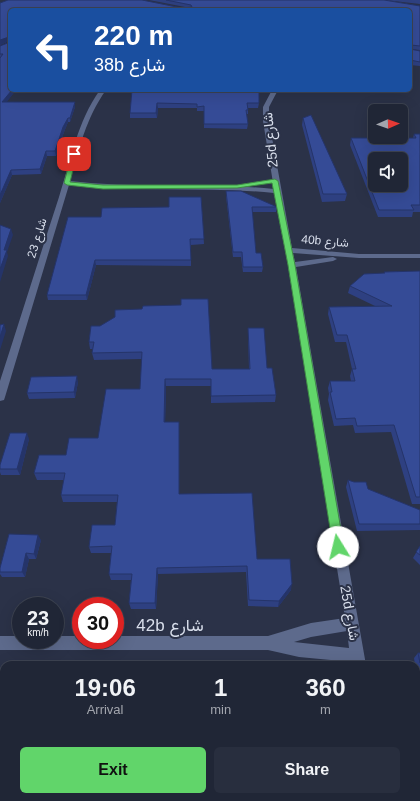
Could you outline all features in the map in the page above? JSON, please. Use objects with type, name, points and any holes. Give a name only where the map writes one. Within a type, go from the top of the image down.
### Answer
[{"type":"street","name":"شارع 23","points":[[0,396],[70,192],[67,183],[81,128],[93,103],[101,92]]},
{"type":"street","name":"25d شارع","points":[[274,92],[268,101],[266,114],[276,186],[292,265],[358,661]]},
{"type":"street","points":[[67,183],[103,187],[276,186]]},
{"type":"street","points":[[70,192],[103,187]]},
{"type":"street","name":"40b شارع","points":[[288,250],[359,256],[420,256]]},
{"type":"street","name":"40b شارع","points":[[292,265],[359,256]]},
{"type":"street","name":"42b شارع","points":[[268,643],[311,630],[351,624]]},
{"type":"street","name":"42b شارع","points":[[0,643],[268,643],[358,661]]},
{"type":"building","points":[[8,0],[142,0],[182,8],[8,8],[8,37],[0,40],[0,3]]},
{"type":"building","points":[[166,0],[384,0],[420,6],[420,46],[412,45],[412,8],[182,8],[192,7],[191,5]]},
{"type":"building","points":[[8,43],[8,92],[10,92],[2,102],[75,102],[70,118],[68,118],[63,127],[55,151],[46,151],[40,169],[11,170],[0,195],[0,58],[3,54],[0,54],[0,46]]},
{"type":"building","points":[[412,49],[420,51],[420,62],[412,60]]},
{"type":"building","points":[[132,92],[259,92],[259,103],[247,103],[248,110],[246,110],[248,124],[204,124],[204,106],[197,107],[197,104],[157,103],[156,113],[130,113]]},
{"type":"building","points":[[311,115],[347,194],[323,194],[303,118]]},
{"type":"building","points":[[414,134],[420,134],[420,205],[411,205],[414,210],[379,210],[372,192],[408,192],[408,152],[368,152],[368,182],[351,138],[368,138],[368,144],[408,144],[408,138],[416,138]]},
{"type":"building","points":[[226,191],[241,191],[277,207],[252,207],[256,253],[261,253],[263,267],[243,267],[242,252],[233,252]]},
{"type":"building","points":[[169,197],[201,197],[204,239],[190,239],[191,260],[95,260],[86,295],[47,295],[68,217],[101,217],[102,208],[169,207]]},
{"type":"building","points":[[0,225],[11,229],[4,250],[7,250],[0,269]]},
{"type":"building","points":[[420,271],[420,497],[416,497],[394,425],[357,426],[355,418],[336,419],[330,392],[332,392],[330,381],[355,381],[352,369],[356,369],[347,335],[337,335],[329,307],[392,306],[350,286],[364,274]]},
{"type":"building","points":[[181,299],[208,299],[212,369],[250,369],[248,328],[264,328],[267,368],[272,368],[276,395],[211,396],[211,379],[165,379],[164,422],[179,422],[179,494],[252,493],[257,559],[290,559],[292,584],[279,601],[249,600],[247,566],[157,568],[155,603],[129,603],[132,574],[109,574],[112,546],[89,547],[92,525],[115,525],[118,495],[61,495],[65,473],[34,473],[39,455],[66,455],[69,438],[98,438],[106,389],[140,389],[142,352],[92,353],[94,342],[89,342],[91,326],[100,326],[115,317],[115,310],[142,309],[143,306],[181,305]]},
{"type":"building","points":[[4,324],[0,337],[0,325]]},
{"type":"building","points":[[77,376],[74,392],[27,393],[31,377]]},
{"type":"building","points":[[10,433],[27,433],[17,469],[0,469],[0,465]]},
{"type":"building","points":[[348,480],[354,482],[366,482],[368,489],[420,510],[420,524],[359,524]]},
{"type":"building","points":[[9,534],[38,535],[34,554],[26,553],[22,572],[0,572]]},
{"type":"building","points":[[420,546],[420,555],[416,552]]},
{"type":"route","points":[[74,154],[67,183],[103,187],[237,187],[275,181],[292,265],[338,547]]}]
